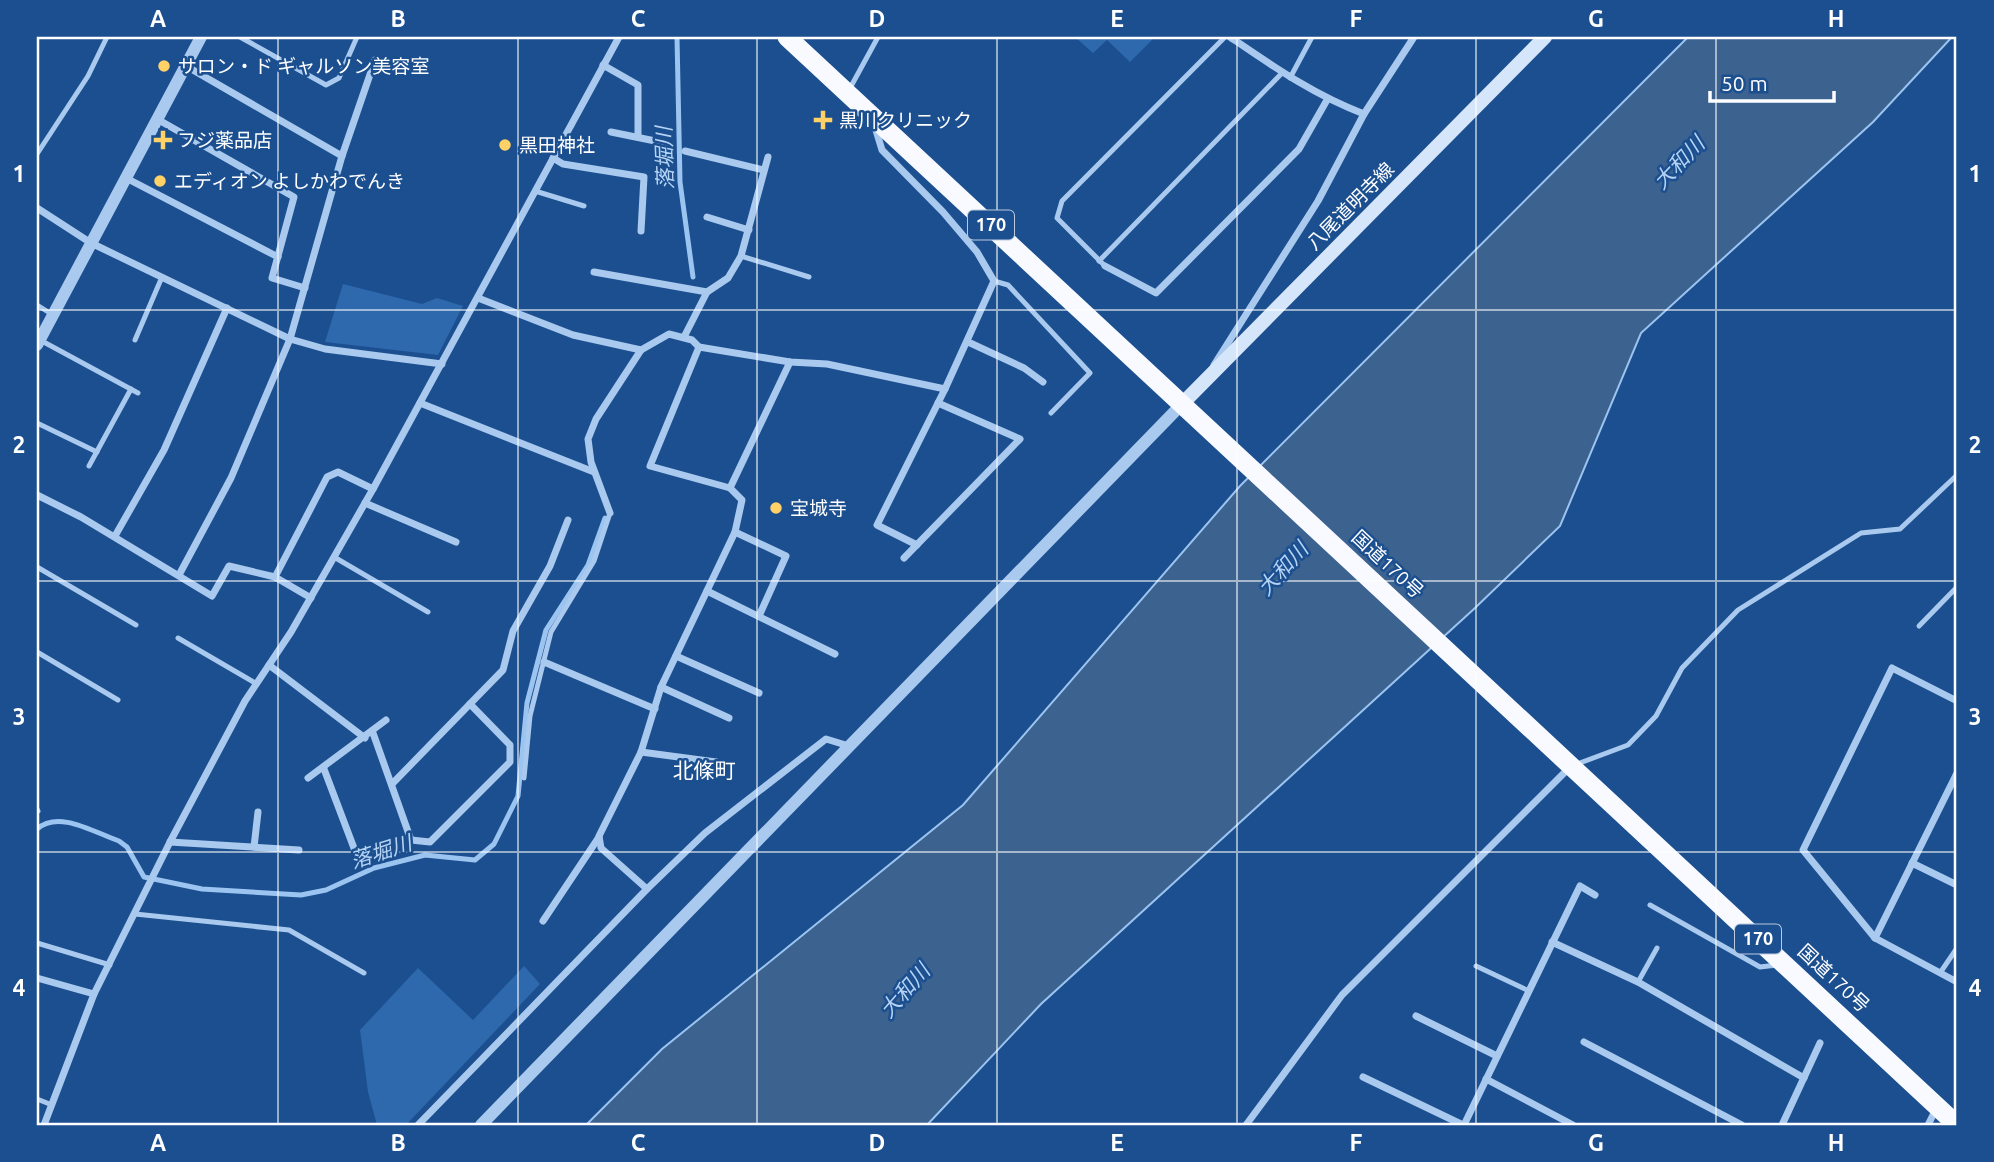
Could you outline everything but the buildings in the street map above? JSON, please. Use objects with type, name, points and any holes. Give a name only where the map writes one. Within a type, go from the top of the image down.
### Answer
[{"type":"highway","name":"国道170号","points":[[787,37],[1957,1125]]},
{"type":"main road","name":"八尾道明寺線","points":[[1189,408],[1208,377],[1545,37]]},
{"type":"street","points":[[38,343],[201,37]]},
{"type":"street","points":[[44,1125],[94,994],[170,842],[257,684],[311,598],[373,489],[619,37]]},
{"type":"street","points":[[1228,37],[1290,79],[1327,100],[1364,114]]},
{"type":"street","points":[[1208,377],[1231,334],[1318,201],[1364,114],[1414,37]]},
{"type":"street","points":[[178,575],[231,478],[289,339],[342,156],[375,60]]},
{"type":"street","points":[[603,65],[638,85],[638,137]]},
{"type":"street","points":[[186,66],[342,156]]},
{"type":"street","points":[[1102,263],[1156,293],[1299,149],[1327,100]]},
{"type":"street","points":[[873,116],[882,150],[943,212],[976,252],[994,281],[968,342],[877,525],[917,545]]},
{"type":"street","points":[[157,119],[294,197],[272,278],[305,288]]},
{"type":"street","points":[[611,132],[665,143]]},
{"type":"street","points":[[685,151],[764,170]]},
{"type":"street","points":[[684,337],[707,292],[728,278],[741,256],[768,157]]},
{"type":"street","points":[[553,158],[562,164],[645,177],[641,231]]},
{"type":"street","points":[[126,178],[278,257]]},
{"type":"street","points":[[37,208],[92,243],[289,339],[326,349],[442,364]]},
{"type":"street","points":[[707,218],[749,230]]},
{"type":"street","points":[[594,272],[707,292]]},
{"type":"street","points":[[478,298],[573,335],[641,350]]},
{"type":"street","points":[[115,537],[164,450],[226,308]]},
{"type":"street","points":[[610,513],[594,472],[588,439],[596,419],[641,350],[669,334],[684,337],[699,347],[790,362],[827,364],[945,388]]},
{"type":"street","points":[[968,342],[1024,368],[1043,382]]},
{"type":"street","points":[[543,921],[599,836],[641,752],[661,687],[735,532],[741,500],[730,488],[650,466],[699,347]]},
{"type":"street","points":[[730,488],[790,362]]},
{"type":"street","points":[[904,558],[1020,439],[938,402]]},
{"type":"street","points":[[420,403],[594,472]]},
{"type":"street","points":[[481,1125],[849,746],[1189,408]]},
{"type":"street","points":[[275,578],[327,477],[338,472],[373,489]]},
{"type":"street","points":[[37,495],[115,537],[212,596],[229,566],[275,578],[311,598]]},
{"type":"street","points":[[365,503],[456,542]]},
{"type":"street","points":[[392,784],[503,670],[513,631],[550,566],[568,520]]},
{"type":"street","points":[[735,532],[786,556],[759,616]]},
{"type":"street","points":[[707,591],[835,654]]},
{"type":"street","points":[[676,656],[759,693]]},
{"type":"street","points":[[544,662],[655,709]]},
{"type":"street","points":[[269,666],[365,738]]},
{"type":"street","points":[[1957,701],[1892,668],[1803,850],[1875,938],[1957,982]]},
{"type":"street","points":[[661,687],[729,718]]},
{"type":"street","points":[[373,733],[411,840],[430,842],[510,762],[510,745],[470,704]]},
{"type":"street","points":[[309,778],[373,733],[386,720]]},
{"type":"street","points":[[418,1125],[647,889],[705,833],[826,739],[849,746]]},
{"type":"street","points":[[641,752],[716,762]]},
{"type":"street","points":[[1247,1125],[1342,995],[1564,760]]},
{"type":"street","points":[[324,769],[360,864]]},
{"type":"street","points":[[1875,938],[1957,774]]},
{"type":"street","points":[[254,847],[258,812]]},
{"type":"street","points":[[599,836],[601,848],[647,889]]},
{"type":"street","points":[[170,842],[299,850]]},
{"type":"street","points":[[1912,863],[1957,885]]},
{"type":"street","points":[[1363,1077],[1464,1125],[1580,886],[1595,895]]},
{"type":"street","points":[[1552,942],[1638,982],[1804,1078]]},
{"type":"street","points":[[37,978],[94,994]]},
{"type":"street","points":[[1416,1016],[1497,1056]]},
{"type":"street","points":[[1584,1042],[1742,1125]]},
{"type":"street","points":[[1782,1125],[1820,1043]]},
{"type":"street","points":[[1486,1079],[1573,1125]]},
{"type":"street","points":[[1928,1125],[1937,1107]]},
{"type":"lane","points":[[37,154],[88,76],[107,37]]},
{"type":"lane","points":[[240,37],[326,85],[339,78],[357,37]]},
{"type":"lane","points":[[848,93],[878,37]]},
{"type":"lane","points":[[1228,37],[1062,201],[1057,218],[1102,263],[1282,73]]},
{"type":"lane","points":[[1290,79],[1312,37]]},
{"type":"lane","points":[[535,191],[584,206]]},
{"type":"lane","points":[[741,256],[809,277]]},
{"type":"lane","points":[[135,340],[162,277]]},
{"type":"lane","points":[[994,281],[1008,285],[1090,373],[1051,413]]},
{"type":"lane","points":[[37,305],[53,314]]},
{"type":"lane","points":[[38,343],[138,393]]},
{"type":"lane","points":[[89,466],[131,389]]},
{"type":"lane","points":[[37,423],[97,452]]},
{"type":"lane","points":[[1564,760],[1629,745],[1656,716],[1682,667],[1738,610],[1861,533],[1900,530],[1957,475]]},
{"type":"lane","points":[[524,778],[530,716],[551,632],[594,561],[610,513]]},
{"type":"lane","points":[[334,557],[428,612]]},
{"type":"lane","points":[[37,567],[136,625]]},
{"type":"lane","points":[[1919,626],[1957,587]]},
{"type":"lane","points":[[178,638],[257,684]]},
{"type":"lane","points":[[37,652],[118,700]]},
{"type":"lane","points":[[1650,905],[1760,967],[1785,964]]},
{"type":"lane","points":[[135,914],[289,930],[364,973]]},
{"type":"lane","points":[[37,943],[110,965]]},
{"type":"lane","points":[[1638,982],[1657,948]]},
{"type":"lane","points":[[1940,972],[1957,948]]},
{"type":"lane","points":[[1476,966],[1529,991]]},
{"type":"lane","points":[[37,1099],[52,1105]]},
{"type":"shaded area","points":[[1075,37],[1155,37],[1130,62],[1107,40],[1093,53]]},
{"type":"shaded area","points":[[343,284],[422,304],[437,298],[463,306],[438,355],[325,342]]},
{"type":"shaded area","points":[[524,966],[540,984],[406,1125],[377,1125],[368,1092],[360,1030],[418,968],[473,1020]]},
{"type":"water","name":"大和川","points":[[1688,37],[1952,37],[1873,122],[1641,333],[1560,526],[1475,608],[1041,1004],[927,1125],[586,1125],[662,1049],[963,805],[1240,486]]},
{"type":"waterway","name":"落堀川","points":[[677,37],[680,182],[693,277]]},
{"type":"waterway","name":"落堀川","points":[[37,829],[55,822],[76,824],[119,841],[127,847],[144,877],[202,889],[301,895],[326,890],[374,868],[425,855],[475,860],[494,844],[518,796],[527,703],[546,630],[588,565],[605,518]]},
{"type":"place","name":"サロン・ド ギャルソン美容室","points":[[164,66]]},
{"type":"place","name":"黒川クリニック","points":[[823,120]]},
{"type":"place","name":"フジ薬品店","points":[[163,140]]},
{"type":"place","name":"黒田神社","points":[[505,145]]},
{"type":"place","name":"エディオン よしかわでんき","points":[[160,181]]},
{"type":"place","name":"宝城寺","points":[[776,508]]},
{"type":"district","name":"北條町","points":[[704,771]]}]
